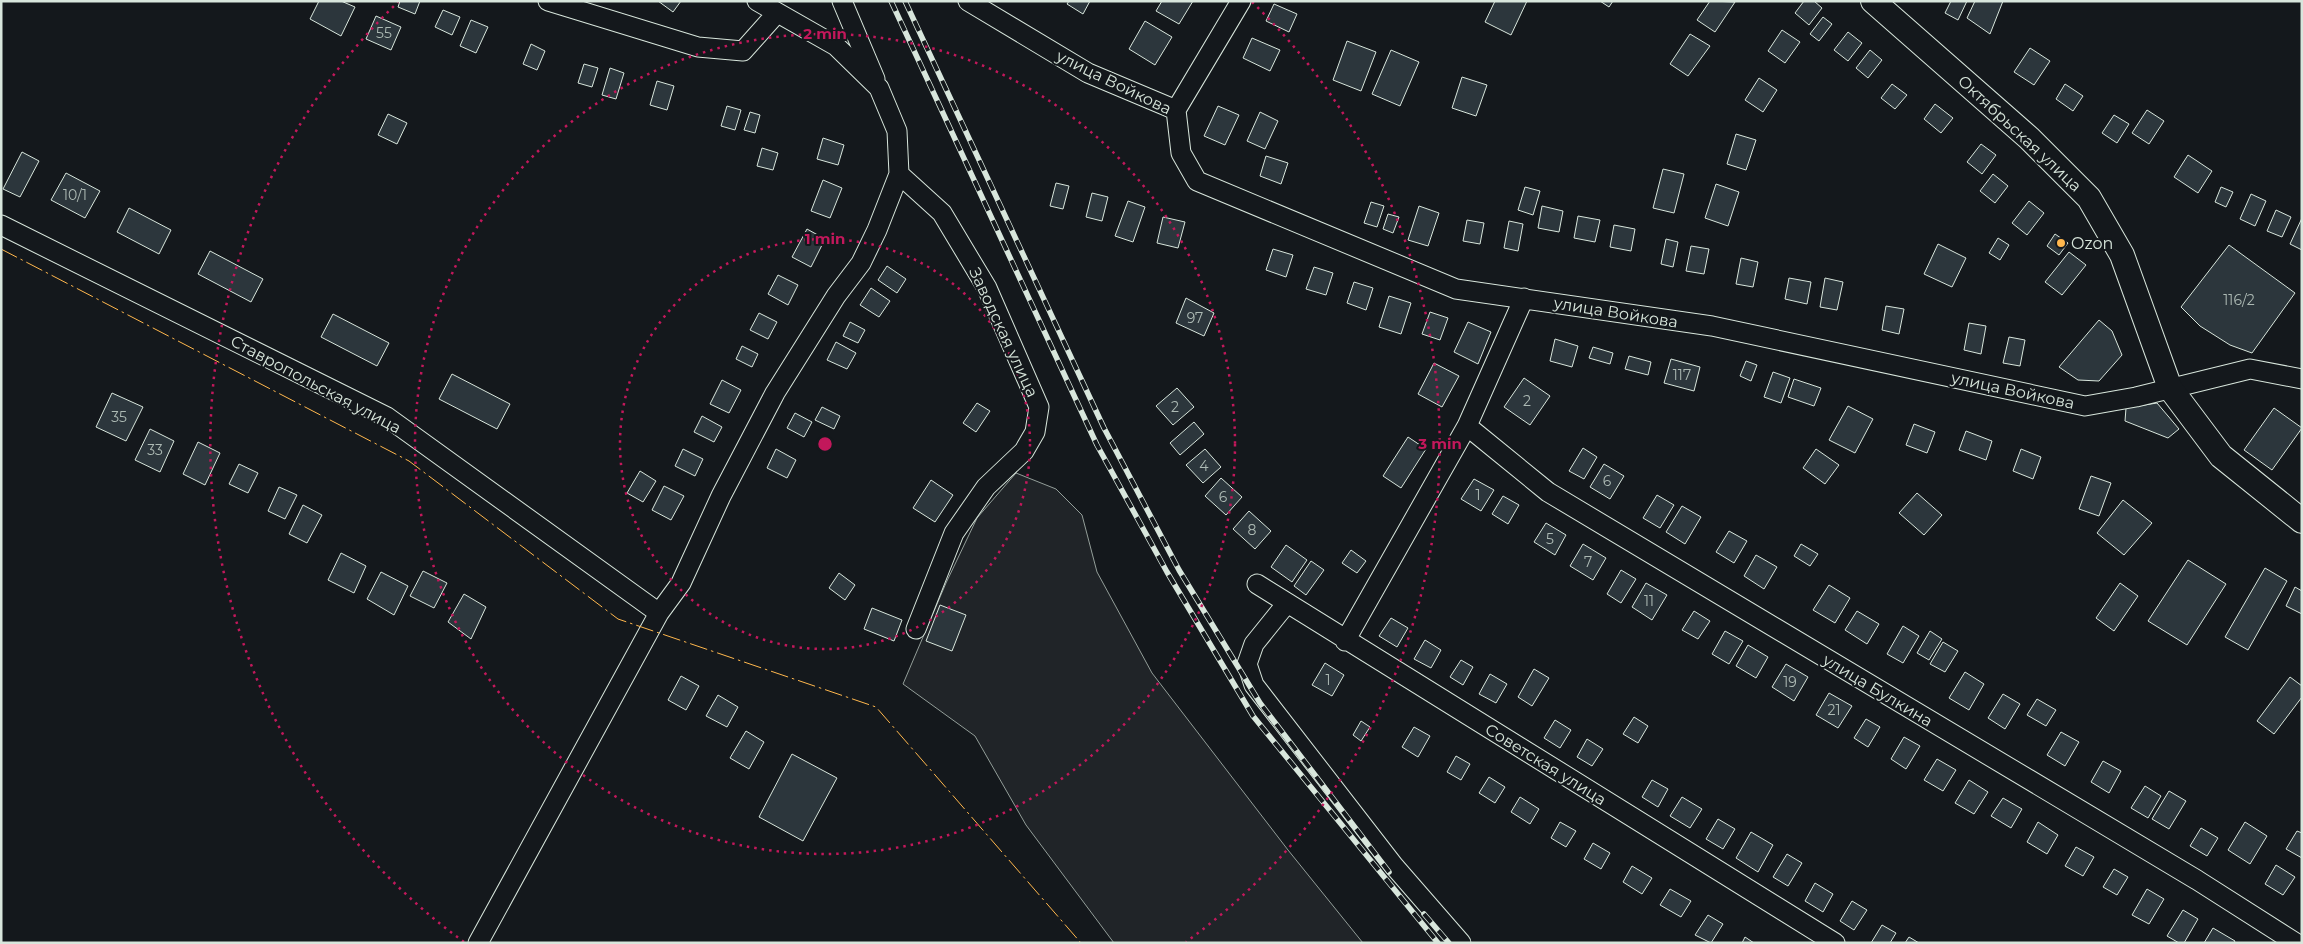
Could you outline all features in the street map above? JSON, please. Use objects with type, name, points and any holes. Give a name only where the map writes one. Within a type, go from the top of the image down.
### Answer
[{"type":"main road","name":"Октябрьская улица","points":[[1873,1],[2029,138],[2088,198],[2122,254],[2170,388]]},
{"type":"main road","points":[[2170,388],[2221,456],[2302,521]]},
{"type":"street","points":[[548,1],[698,47],[743,51],[777,13]]},
{"type":"street","points":[[757,1],[836,46],[878,88]]},
{"type":"street","points":[[478,943],[659,612],[681,583],[721,496],[775,393],[836,296],[860,263],[877,230],[899,174],[897,131],[842,1]]},
{"type":"street","name":"улица Войкова","points":[[968,1],[1088,73],[1176,110],[1180,153],[1197,181],[1456,289],[1712,326],[2085,406],[2170,388]]},
{"type":"street","points":[[1176,110],[1241,1]]},
{"type":"street","name":"Заводская улица","points":[[899,174],[942,213],[987,288],[1040,407],[1035,432],[1024,451],[986,487],[954,533],[916,629]]},
{"type":"street","name":"Ставропольская улица","points":[[1,225],[387,417],[659,612]]},
{"type":"street","points":[[1345,640],[1467,426],[1524,298]]},
{"type":"street","points":[[2170,388],[2250,369],[2302,379]]},
{"type":"street","name":"улица Булкина","points":[[1467,426],[1548,492],[2197,880],[2296,943]]},
{"type":"street","name":"Советская улица","points":[[1257,584],[1835,943]]},
{"type":"street","points":[[1287,603],[1254,644],[1247,664],[1254,685],[1394,866],[1461,943]]},
{"type":"shaded area","points":[[1016,473],[1056,489],[1082,515],[1097,572],[1152,673],[1288,850],[1363,943],[1114,943],[1026,825],[975,736],[903,684],[946,583],[977,518]]},
{"type":"building","points":[[319,1],[341,1],[355,7],[341,36],[310,19]]},
{"type":"building","points":[[400,1],[420,1],[415,14],[398,7]]},
{"type":"building","points":[[658,1],[681,1],[673,12]]},
{"type":"building","points":[[1069,1],[1090,1],[1083,14],[1067,4]]},
{"type":"building","points":[[1162,1],[1193,1],[1179,24],[1156,11]]},
{"type":"building","points":[[1495,1],[1527,1],[1511,35],[1485,22]]},
{"type":"building","points":[[1600,1],[1613,1],[1609,7]]},
{"type":"building","points":[[1710,1],[1735,2],[1715,32],[1697,20]]},
{"type":"building","points":[[1804,1],[1814,1],[1822,8],[1809,25],[1795,13]]},
{"type":"building","points":[[1951,1],[1967,1],[1958,20],[1945,13]]},
{"type":"building","points":[[1975,1],[2003,1],[1990,34],[1967,18]]},
{"type":"building","points":[[1274,4],[1297,14],[1289,32],[1266,21]]},
{"type":"building","points":[[443,10],[460,17],[452,35],[435,27]]},
{"type":"building","points":[[376,16],[401,27],[391,50],[366,39]]},
{"type":"building","points":[[1823,17],[1832,24],[1819,41],[1810,34]]},
{"type":"building","points":[[471,20],[488,27],[476,53],[460,46]]},
{"type":"building","points":[[1145,21],[1172,37],[1155,65],[1129,49]]},
{"type":"building","points":[[1782,30],[1800,42],[1785,63],[1768,51]]},
{"type":"building","points":[[1848,32],[1862,43],[1848,61],[1834,50]]},
{"type":"building","points":[[1690,34],[1710,46],[1688,76],[1670,64]]},
{"type":"building","points":[[1252,38],[1280,50],[1270,71],[1243,58]]},
{"type":"building","points":[[1347,41],[1376,52],[1361,91],[1333,80]]},
{"type":"building","points":[[531,44],[545,51],[537,70],[523,64]]},
{"type":"building","points":[[2030,48],[2050,61],[2034,85],[2014,72]]},
{"type":"building","points":[[1391,50],[1419,62],[1400,106],[1372,94]]},
{"type":"building","points":[[1870,50],[1882,60],[1868,78],[1856,68]]},
{"type":"building","points":[[584,64],[598,68],[592,87],[578,83]]},
{"type":"building","points":[[610,68],[624,73],[616,99],[602,95]]},
{"type":"building","points":[[1462,77],[1487,85],[1476,116],[1452,108]]},
{"type":"building","points":[[1759,78],[1777,90],[1763,112],[1745,100]]},
{"type":"building","points":[[657,81],[674,86],[667,110],[650,105]]},
{"type":"building","points":[[1892,84],[1907,95],[1895,109],[1881,98]]},
{"type":"building","points":[[2065,84],[2083,96],[2073,111],[2056,99]]},
{"type":"building","points":[[1935,104],[1953,118],[1941,133],[1924,119]]},
{"type":"building","points":[[727,106],[741,110],[735,130],[721,126]]},
{"type":"building","points":[[1218,106],[1239,115],[1225,145],[1204,136]]},
{"type":"building","points":[[2147,110],[2164,121],[2149,144],[2132,133]]},
{"type":"building","points":[[750,112],[760,115],[755,133],[744,130]]},
{"type":"building","points":[[1260,112],[1278,121],[1265,149],[1247,141]]},
{"type":"building","points":[[388,114],[407,123],[397,144],[378,135]]},
{"type":"building","points":[[2114,115],[2129,124],[2117,143],[2102,133]]},
{"type":"building","points":[[1736,134],[1756,140],[1746,170],[1727,164]]},
{"type":"building","points":[[823,138],[844,145],[838,165],[817,159]]},
{"type":"building","points":[[1981,144],[1996,155],[1982,174],[1967,162]]},
{"type":"building","points":[[762,148],[778,153],[773,170],[757,166]]},
{"type":"building","points":[[22,152],[39,161],[20,197],[3,189]]},
{"type":"building","points":[[2188,155],[2212,171],[2198,193],[2174,177]]},
{"type":"building","points":[[1266,156],[1288,163],[1281,184],[1260,176]]},
{"type":"building","points":[[1663,169],[1684,174],[1674,213],[1653,208]]},
{"type":"building","points":[[66,173],[100,191],[85,218],[51,200]]},
{"type":"building","points":[[1993,174],[2008,186],[1995,203],[1980,191]]},
{"type":"building","points":[[823,180],[842,188],[830,218],[811,211]]},
{"type":"building","points":[[1056,183],[1069,186],[1063,209],[1050,206]]},
{"type":"building","points":[[1716,184],[1739,192],[1728,226],[1705,218]]},
{"type":"building","points":[[1525,187],[1540,191],[1533,215],[1518,210]]},
{"type":"building","points":[[2221,187],[2233,192],[2226,207],[2215,202]]},
{"type":"building","points":[[1092,193],[1108,197],[1102,221],[1086,217]]},
{"type":"building","points":[[2251,194],[2266,201],[2255,226],[2240,219]]},
{"type":"building","points":[[1128,201],[1145,207],[1133,242],[1115,236]]},
{"type":"building","points":[[2029,201],[2044,213],[2027,235],[2012,223]]},
{"type":"building","points":[[1371,202],[1384,206],[1377,227],[1364,223]]},
{"type":"building","points":[[1419,206],[1439,213],[1428,246],[1408,240]]},
{"type":"building","points":[[1542,206],[1563,211],[1559,232],[1538,228]]},
{"type":"building","points":[[129,208],[171,230],[159,254],[117,232]]},
{"type":"building","points":[[2276,210],[2291,217],[2282,237],[2267,231]]},
{"type":"building","points":[[1388,214],[1399,217],[1393,233],[1383,229]]},
{"type":"building","points":[[1578,216],[1600,220],[1595,242],[1574,238]]},
{"type":"building","points":[[1163,217],[1185,222],[1178,248],[1157,243]]},
{"type":"building","points":[[2302,218],[2302,250],[2290,244]]},
{"type":"building","points":[[1467,220],[1484,223],[1480,244],[1463,241]]},
{"type":"building","points":[[1509,221],[1523,224],[1518,251],[1504,248]]},
{"type":"building","points":[[1614,225],[1635,229],[1631,251],[1610,247]]},
{"type":"building","points":[[807,229],[825,239],[811,267],[792,257]]},
{"type":"building","points":[[2055,234],[2068,243],[2059,255],[2047,246]]},
{"type":"building","points":[[1998,238],[2009,245],[2000,260],[1989,253]]},
{"type":"building","points":[[1666,239],[1678,242],[1673,267],[1661,264]]},
{"type":"building","points":[[1938,244],[1966,258],[1952,287],[1924,274]]},
{"type":"building","points":[[2229,245],[2295,293],[2252,353],[2230,345],[2200,326],[2181,307]]},
{"type":"building","points":[[1691,246],[1709,249],[1704,274],[1686,271]]},
{"type":"building","points":[[1273,249],[1293,255],[1286,277],[1266,270]]},
{"type":"building","points":[[210,251],[263,279],[251,302],[198,274]]},
{"type":"building","points":[[2069,252],[2086,265],[2062,295],[2045,282]]},
{"type":"building","points":[[1741,258],[1758,262],[1753,287],[1736,284]]},
{"type":"building","points":[[887,266],[906,279],[897,293],[878,280]]},
{"type":"building","points":[[1314,267],[1333,273],[1326,295],[1306,289]]},
{"type":"building","points":[[778,275],[798,285],[788,305],[768,294]]},
{"type":"building","points":[[1789,278],[1811,282],[1807,304],[1785,299]]},
{"type":"building","points":[[1825,278],[1843,282],[1837,310],[1820,307]]},
{"type":"building","points":[[1354,282],[1373,288],[1366,310],[1347,303]]},
{"type":"building","points":[[871,288],[890,301],[879,317],[860,305]]},
{"type":"building","points":[[1389,296],[1411,303],[1401,334],[1379,327]]},
{"type":"building","points":[[1186,298],[1214,313],[1204,336],[1176,323]]},
{"type":"building","points":[[1886,306],[1904,309],[1899,334],[1882,330]]},
{"type":"building","points":[[1430,312],[1448,318],[1440,340],[1422,334]]},
{"type":"building","points":[[759,313],[777,322],[768,339],[750,330]]},
{"type":"building","points":[[333,314],[389,343],[377,366],[321,337]]},
{"type":"building","points":[[2099,320],[2112,331],[2122,355],[2099,381],[2078,380],[2059,367]]},
{"type":"building","points":[[850,322],[865,330],[858,343],[843,336]]},
{"type":"building","points":[[1468,322],[1491,332],[1478,364],[1454,352]]},
{"type":"building","points":[[1969,323],[1986,326],[1981,354],[1964,350]]},
{"type":"building","points":[[2009,337],[2025,340],[2020,366],[2003,363]]},
{"type":"building","points":[[1555,339],[1578,346],[1572,367],[1550,361]]},
{"type":"building","points":[[836,342],[856,353],[847,369],[827,360]]},
{"type":"building","points":[[742,346],[758,354],[752,367],[736,359]]},
{"type":"building","points":[[1593,347],[1613,353],[1610,364],[1589,358]]},
{"type":"building","points":[[1629,356],[1651,362],[1648,375],[1625,369]]},
{"type":"building","points":[[1671,359],[1700,367],[1694,391],[1664,383]]},
{"type":"building","points":[[1746,361],[1757,365],[1751,381],[1740,376]]},
{"type":"building","points":[[1434,363],[1459,376],[1442,407],[1418,394]]},
{"type":"building","points":[[1773,372],[1790,378],[1781,403],[1764,397]]},
{"type":"building","points":[[452,374],[510,404],[497,429],[439,399]]},
{"type":"building","points":[[1524,378],[1550,396],[1530,425],[1504,407]]},
{"type":"building","points":[[1794,379],[1821,388],[1814,406],[1788,397]]},
{"type":"building","points":[[722,380],[741,390],[729,413],[710,404]]},
{"type":"building","points":[[1177,388],[1194,407],[1173,425],[1156,406]]},
{"type":"building","points":[[112,393],[143,407],[126,441],[96,427]]},
{"type":"building","points":[[977,403],[990,411],[976,432],[963,423]]},
{"type":"building","points":[[2157,403],[2179,429],[2168,438],[2125,421],[2126,408]]},
{"type":"building","points":[[1848,406],[1873,419],[1855,453],[1829,440]]},
{"type":"building","points":[[822,407],[840,416],[834,429],[815,420]]},
{"type":"building","points":[[2274,408],[2302,428],[2272,470],[2244,450]]},
{"type":"building","points":[[795,413],[812,422],[804,437],[787,428]]},
{"type":"building","points":[[702,416],[722,427],[714,442],[694,432]]},
{"type":"building","points":[[1194,422],[1204,434],[1180,455],[1170,443]]},
{"type":"building","points":[[1914,424],[1935,432],[1927,453],[1906,445]]},
{"type":"building","points":[[150,429],[174,441],[160,472],[135,460]]},
{"type":"building","points":[[1966,431],[1992,441],[1986,460],[1959,450]]},
{"type":"building","points":[[1408,437],[1426,449],[1401,488],[1383,476]]},
{"type":"building","points":[[198,442],[220,453],[205,485],[183,474]]},
{"type":"building","points":[[1583,448],[1597,457],[1584,479],[1569,471]]},
{"type":"building","points":[[683,449],[703,459],[695,476],[675,466]]},
{"type":"building","points":[[776,449],[796,460],[787,478],[767,468]]},
{"type":"building","points":[[1205,449],[1221,467],[1203,483],[1186,465]]},
{"type":"building","points":[[1816,449],[1839,465],[1825,484],[1803,468]]},
{"type":"building","points":[[2021,449],[2041,457],[2033,479],[2013,471]]},
{"type":"building","points":[[239,464],[258,473],[248,493],[229,484]]},
{"type":"building","points":[[1604,464],[1624,476],[1610,499],[1590,487]]},
{"type":"building","points":[[640,471],[656,481],[643,502],[627,493]]},
{"type":"building","points":[[2091,476],[2111,483],[2099,516],[2079,509]]},
{"type":"building","points":[[1221,478],[1242,497],[1226,515],[1205,496]]},
{"type":"building","points":[[1474,479],[1494,490],[1481,511],[1461,499]]},
{"type":"building","points":[[931,480],[953,495],[935,522],[913,508]]},
{"type":"building","points":[[664,486],[684,496],[671,520],[652,510]]},
{"type":"building","points":[[279,487],[297,495],[285,519],[268,511]]},
{"type":"building","points":[[1917,493],[1942,515],[1924,535],[1899,513]]},
{"type":"building","points":[[1657,495],[1674,505],[1660,528],[1643,518]]},
{"type":"building","points":[[1503,496],[1519,505],[1508,524],[1492,514]]},
{"type":"building","points":[[2123,500],[2152,523],[2124,555],[2097,533]]},
{"type":"building","points":[[303,505],[322,515],[307,543],[289,534]]},
{"type":"building","points":[[1682,506],[1701,517],[1685,544],[1666,532]]},
{"type":"building","points":[[1249,511],[1271,531],[1255,549],[1233,529]]},
{"type":"building","points":[[1546,523],[1566,535],[1555,555],[1534,542]]},
{"type":"building","points":[[1729,531],[1747,541],[1734,563],[1716,552]]},
{"type":"building","points":[[1583,544],[1606,558],[1593,580],[1570,566]]},
{"type":"building","points":[[1801,544],[1818,554],[1810,566],[1794,556]]},
{"type":"building","points":[[1286,545],[1307,560],[1292,582],[1271,567]]},
{"type":"building","points":[[1351,550],[1366,561],[1357,573],[1342,563]]},
{"type":"building","points":[[341,553],[366,566],[354,593],[328,580]]},
{"type":"building","points":[[1756,555],[1777,567],[1764,589],[1744,576]]},
{"type":"building","points":[[2188,560],[2226,584],[2187,645],[2148,621]]},
{"type":"building","points":[[1311,561],[1324,570],[1306,595],[1294,586]]},
{"type":"building","points":[[2265,568],[2287,581],[2248,650],[2225,637]]},
{"type":"building","points":[[1621,570],[1636,579],[1621,603],[1607,594]]},
{"type":"building","points":[[423,571],[447,583],[434,608],[410,596]]},
{"type":"building","points":[[381,572],[408,586],[394,615],[367,599]]},
{"type":"building","points":[[839,573],[855,585],[845,600],[829,588]]},
{"type":"building","points":[[1646,583],[1667,595],[1652,620],[1632,607]]},
{"type":"building","points":[[2120,583],[2138,596],[2114,631],[2096,618]]},
{"type":"building","points":[[1829,585],[1850,598],[1835,623],[1813,610]]},
{"type":"building","points":[[2295,587],[2302,591],[2302,614],[2286,606]]},
{"type":"building","points":[[464,594],[486,607],[471,639],[448,622]]},
{"type":"building","points":[[940,605],[966,615],[952,651],[926,641]]},
{"type":"building","points":[[872,608],[902,620],[894,641],[864,629]]},
{"type":"building","points":[[1694,611],[1710,621],[1698,639],[1682,630]]},
{"type":"building","points":[[1857,611],[1879,624],[1867,644],[1845,630]]},
{"type":"building","points":[[1391,618],[1408,628],[1397,647],[1379,636]]},
{"type":"building","points":[[1903,626],[1919,636],[1903,663],[1887,654]]},
{"type":"building","points":[[1725,631],[1743,641],[1729,664],[1712,654]]},
{"type":"building","points":[[1930,631],[1942,639],[1929,660],[1917,653]]},
{"type":"building","points":[[1425,640],[1441,650],[1431,668],[1414,659]]},
{"type":"building","points":[[1943,642],[1958,651],[1945,672],[1930,664]]},
{"type":"building","points":[[1748,645],[1768,657],[1756,678],[1736,666]]},
{"type":"building","points":[[1461,660],[1473,667],[1463,685],[1450,677]]},
{"type":"building","points":[[1325,663],[1344,675],[1332,696],[1312,685]]},
{"type":"building","points":[[1786,664],[1808,677],[1794,701],[1772,687]]},
{"type":"building","points":[[1534,669],[1549,678],[1532,706],[1518,697]]},
{"type":"building","points":[[1965,672],[1984,684],[1969,710],[1949,698]]},
{"type":"building","points":[[1490,674],[1507,684],[1496,703],[1479,694]]},
{"type":"building","points":[[681,676],[699,686],[686,710],[668,700]]},
{"type":"building","points":[[2290,677],[2302,686],[2302,697],[2274,734],[2257,721]]},
{"type":"building","points":[[1829,693],[1852,706],[1838,728],[1816,715]]},
{"type":"building","points":[[2003,694],[2020,704],[2005,729],[1988,718]]},
{"type":"building","points":[[718,695],[738,707],[727,727],[706,716]]},
{"type":"building","points":[[2037,699],[2056,710],[2046,726],[2027,715]]},
{"type":"building","points":[[1634,717],[1648,726],[1638,743],[1623,734]]},
{"type":"building","points":[[1866,719],[1880,727],[1868,747],[1854,738]]},
{"type":"building","points":[[1555,720],[1571,730],[1560,748],[1544,738]]},
{"type":"building","points":[[1361,721],[1370,727],[1361,741],[1353,735]]},
{"type":"building","points":[[1414,727],[1430,736],[1418,757],[1402,747]]},
{"type":"building","points":[[746,731],[764,742],[749,769],[730,758]]},
{"type":"building","points":[[2061,732],[2079,742],[2065,766],[2047,755]]},
{"type":"building","points":[[1904,737],[1920,746],[1906,769],[1891,759]]},
{"type":"building","points":[[1587,739],[1603,749],[1592,766],[1577,757]]},
{"type":"building","points":[[792,754],[837,778],[803,841],[759,817]]},
{"type":"building","points":[[1456,756],[1470,764],[1461,780],[1447,772]]},
{"type":"building","points":[[1937,759],[1956,770],[1943,791],[1924,780]]},
{"type":"building","points":[[2103,761],[2121,771],[2109,793],[2091,782]]},
{"type":"building","points":[[1489,777],[1505,787],[1495,803],[1479,793]]},
{"type":"building","points":[[1652,780],[1668,789],[1658,807],[1642,797]]},
{"type":"building","points":[[1969,780],[1988,792],[1974,814],[1955,803]]},
{"type":"building","points":[[2145,786],[2161,796],[2148,818],[2131,808]]},
{"type":"building","points":[[2169,791],[2186,801],[2169,829],[2152,819]]},
{"type":"building","points":[[1520,797],[1539,809],[1530,824],[1511,812]]},
{"type":"building","points":[[1682,797],[1702,809],[1690,828],[1670,816]]},
{"type":"building","points":[[2003,798],[2022,809],[2011,828],[1991,816]]},
{"type":"building","points":[[1718,819],[1735,829],[1723,849],[1706,839]]},
{"type":"building","points":[[1560,822],[1576,831],[1566,847],[1551,838]]},
{"type":"building","points":[[2038,822],[2058,835],[2047,854],[2027,842]]},
{"type":"building","points":[[2245,822],[2267,836],[2250,864],[2228,850]]},
{"type":"building","points":[[2201,828],[2218,838],[2207,856],[2190,846]]},
{"type":"building","points":[[2297,831],[2302,833],[2302,858],[2286,849]]},
{"type":"building","points":[[1751,832],[1773,845],[1758,872],[1736,858]]},
{"type":"building","points":[[1593,843],[1610,853],[1601,869],[1584,859]]},
{"type":"building","points":[[2076,847],[2094,857],[2083,876],[2065,866]]},
{"type":"building","points":[[1787,854],[1802,863],[1788,886],[1773,877]]},
{"type":"building","points":[[2276,865],[2295,877],[2283,895],[2265,884]]},
{"type":"building","points":[[1632,866],[1652,878],[1642,894],[1623,882]]},
{"type":"building","points":[[2114,869],[2128,877],[2117,895],[2103,887]]},
{"type":"building","points":[[1815,883],[1833,894],[1823,912],[1805,901]]},
{"type":"building","points":[[1670,889],[1691,901],[1681,917],[1660,905]]},
{"type":"building","points":[[2147,889],[2164,899],[2149,924],[2132,915]]},
{"type":"building","points":[[1852,901],[1867,910],[1854,930],[1840,921]]},
{"type":"building","points":[[2183,910],[2198,919],[2184,943],[2179,943],[2167,936]]},
{"type":"building","points":[[1708,915],[1723,924],[1711,943],[1695,935]]},
{"type":"building","points":[[1882,925],[1896,933],[1890,943],[1871,943]]},
{"type":"building","points":[[2213,928],[2235,941],[2234,943],[2204,943]]},
{"type":"building","points":[[1745,937],[1754,943],[1742,943]]},
{"type":"building","points":[[1909,937],[1919,943],[1905,943]]},
{"type":"railway","points":[[891,1],[1097,445],[1167,572],[1253,716],[1438,943]]},
{"type":"railway","points":[[905,1],[1104,428],[1179,570],[1260,703],[1389,872]]},
{"type":"railway","points":[[1424,914],[1449,943]]},
{"type":"power","points":[[1,249],[409,461],[618,619],[876,707],[1081,943]]},
{"type":"place","name":"Ozon","points":[[2061,243]]}]
